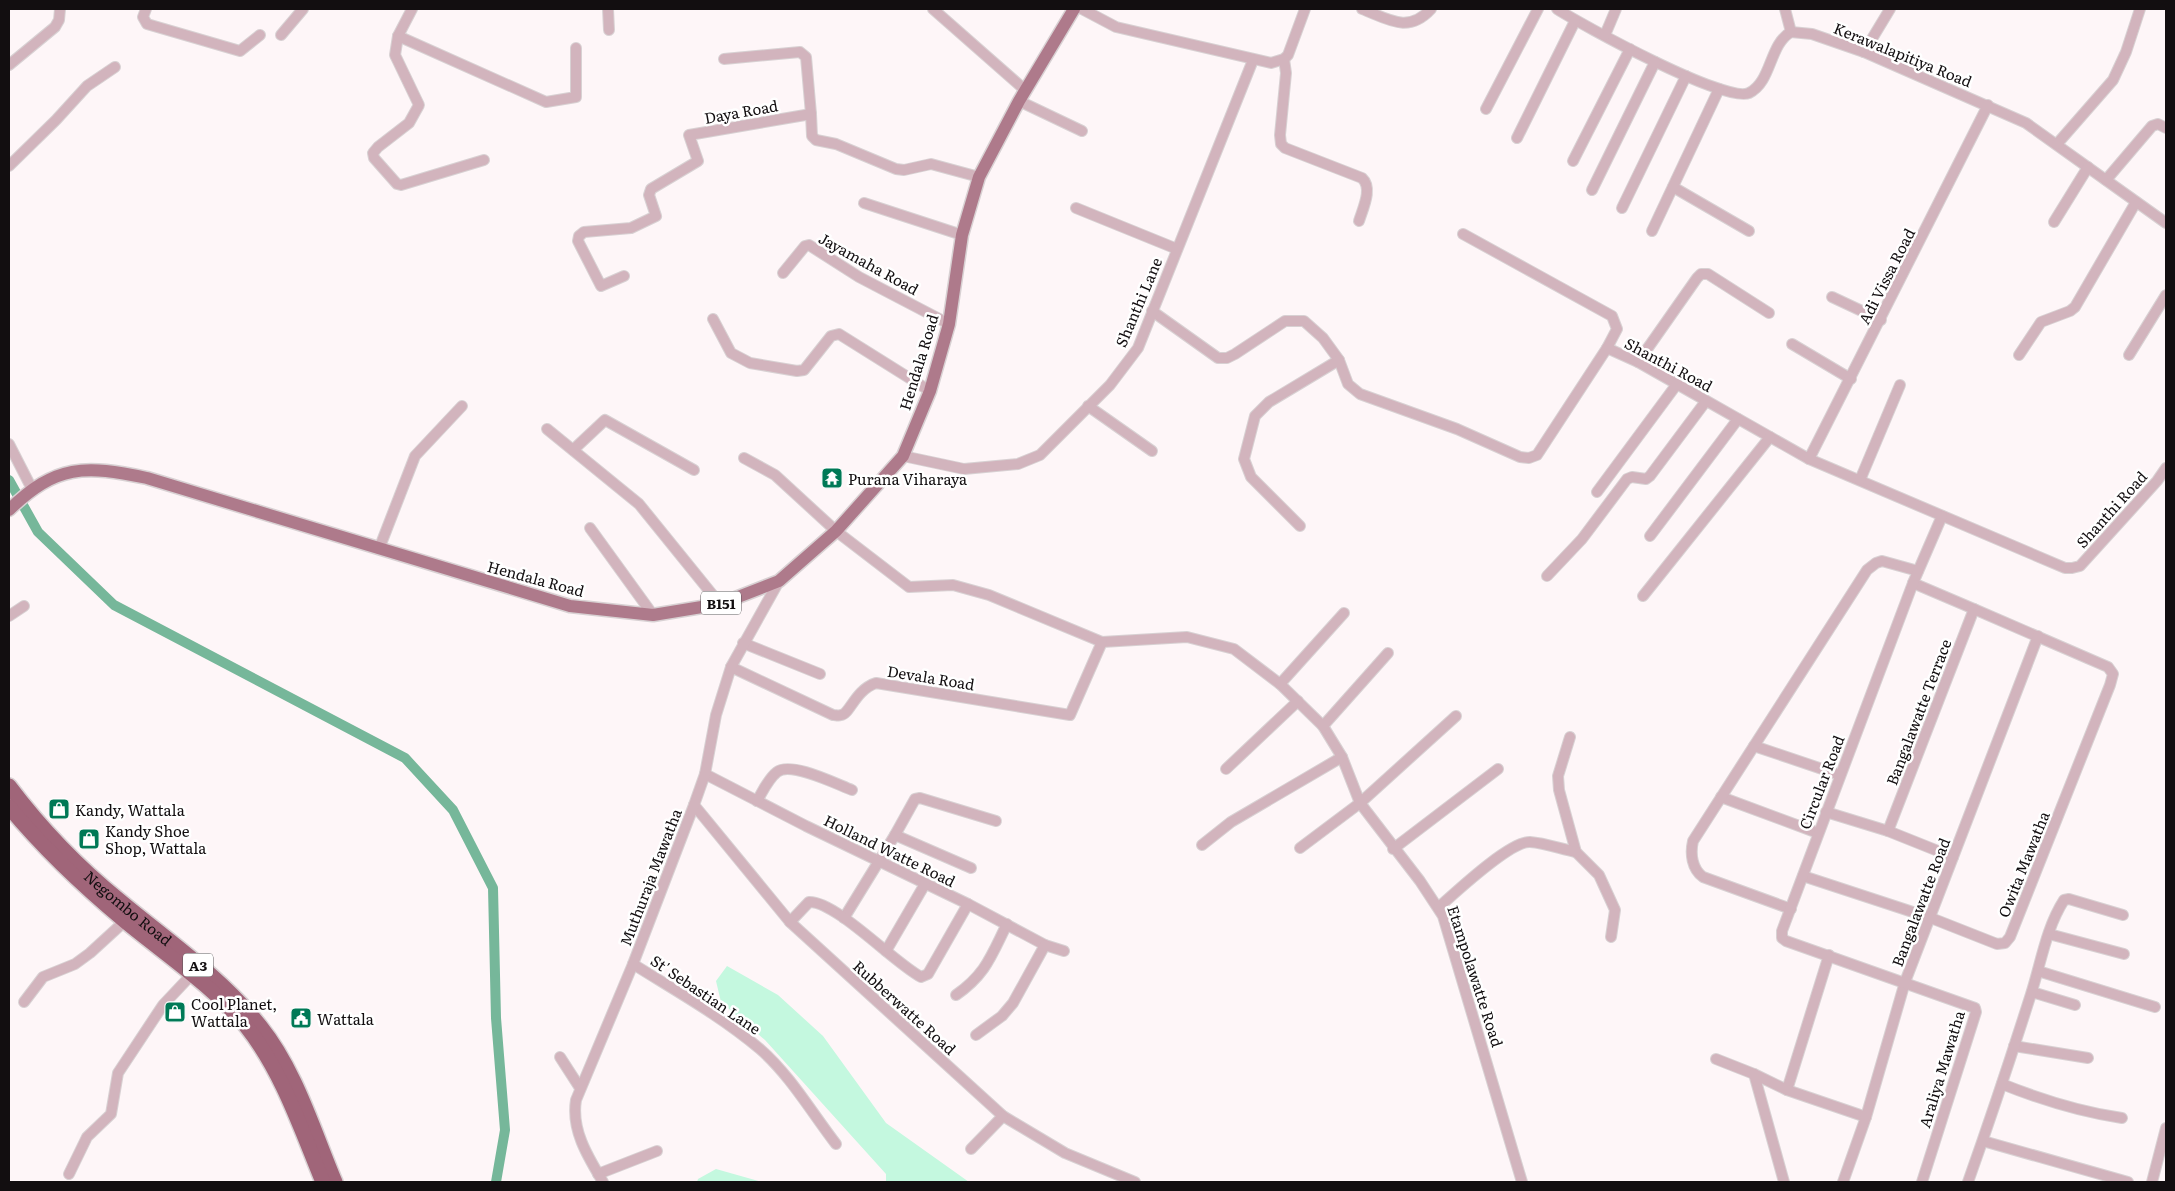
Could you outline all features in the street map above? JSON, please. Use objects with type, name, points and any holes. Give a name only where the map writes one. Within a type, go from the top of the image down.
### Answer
[{"type":"highway","name":"Negombo Road","points":[[9,786],[43,828],[195,971],[236,1016],[263,1050],[274,1068],[291,1105],[323,1182]]},
{"type":"highway","name":"Negombo Road","points":[[9,807],[61,864],[125,920],[243,1006],[272,1044],[287,1069],[335,1182]]},
{"type":"main road","name":"Hendala Road","points":[[9,510],[29,491],[50,478],[74,471],[110,470],[147,478],[378,550],[570,606],[653,615],[720,604],[779,581],[836,531],[902,456],[930,391],[948,324],[962,235],[979,178],[1022,95],[1074,9]]},
{"type":"street","points":[[9,64],[55,27],[59,20],[60,9]]},
{"type":"street","points":[[146,9],[143,17],[147,24],[240,51],[260,35]]},
{"type":"street","points":[[281,35],[303,9]]},
{"type":"street","points":[[412,9],[398,36],[395,55],[418,105],[409,123],[378,147],[373,153],[374,158],[397,184],[401,185],[484,160]]},
{"type":"street","points":[[608,9],[609,30]]},
{"type":"street","points":[[933,9],[1022,95],[1082,132]]},
{"type":"street","points":[[1082,9],[1116,27],[1253,60],[1271,63],[1284,59]]},
{"type":"street","points":[[1305,9],[1291,47],[1284,59],[1286,73],[1280,135],[1281,144],[1286,148],[1335,167],[1366,182],[1368,189],[1359,221]]},
{"type":"street","points":[[1362,9],[1406,24],[1418,21],[1431,9]]},
{"type":"street","points":[[1486,108],[1538,9]]},
{"type":"street","points":[[1556,9],[1575,21],[1655,62],[1719,89],[1743,95],[1755,89],[1782,40],[1791,32],[1785,9]]},
{"type":"street","points":[[1605,35],[1616,9]]},
{"type":"street","points":[[1864,52],[1890,9]]},
{"type":"street","points":[[2057,144],[2113,80],[2126,52],[2140,9]]},
{"type":"street","points":[[1517,138],[1575,21]]},
{"type":"street","name":"Kerawalapitiya Road","points":[[1791,32],[1812,34],[1864,52],[1988,105],[2026,124],[2057,144],[2166,223]]},
{"type":"street","points":[[398,36],[546,102],[576,97],[576,48]]},
{"type":"street","points":[[1573,161],[1630,49]]},
{"type":"street","points":[[724,59],[800,52],[806,57],[812,136],[816,140],[836,144],[904,170],[931,164],[979,178]]},
{"type":"street","name":"Shanthi Lane","points":[[902,456],[964,469],[1018,464],[1040,455],[1110,385],[1138,348],[1253,60]]},
{"type":"street","points":[[1592,190],[1655,62]]},
{"type":"street","points":[[9,166],[56,120],[87,86],[115,67]]},
{"type":"street","points":[[1622,208],[1686,76]]},
{"type":"street","points":[[1652,231],[1719,89]]},
{"type":"street","name":"Adi Vissa Road","points":[[1809,459],[1988,105]]},
{"type":"street","name":"Daya Road","points":[[624,276],[601,286],[578,241],[579,236],[584,232],[631,228],[656,216],[649,195],[651,188],[698,161],[689,135],[811,114]]},
{"type":"street","points":[[2106,180],[2152,126],[2158,124],[2166,128]]},
{"type":"street","points":[[2054,222],[2088,167]]},
{"type":"street","points":[[1672,187],[1748,231]]},
{"type":"street","points":[[2019,355],[2041,322],[2070,311],[2075,307],[2136,202]]},
{"type":"street","points":[[864,203],[962,235]]},
{"type":"street","points":[[1076,208],[1177,248]]},
{"type":"street","points":[[1463,234],[1612,316],[1617,328],[1607,348]]},
{"type":"street","name":"Jayamaha Road","points":[[782,273],[805,246],[810,245],[859,278],[948,324]]},
{"type":"street","points":[[1638,362],[1701,274],[1708,274],[1769,313]]},
{"type":"street","points":[[2129,355],[2166,295]]},
{"type":"street","points":[[1832,297],[1880,320]]},
{"type":"street","name":"Shanthi Road","points":[[1152,311],[1218,358],[1226,358],[1285,321],[1304,321],[1323,338],[1339,360],[1348,384],[1360,394],[1457,429],[1520,457],[1530,458],[1537,455],[1607,348],[1638,362],[1809,459],[2065,568],[2080,566],[2157,481],[2166,468]]},
{"type":"street","points":[[713,319],[731,353],[750,364],[797,371],[804,370],[831,336],[839,334],[930,391]]},
{"type":"street","points":[[1792,344],[1851,379]]},
{"type":"street","points":[[1300,526],[1252,477],[1246,467],[1244,460],[1254,416],[1269,402],[1339,360]]},
{"type":"street","points":[[1596,492],[1676,384]]},
{"type":"street","points":[[1860,480],[1900,384]]},
{"type":"street","points":[[1548,576],[1582,538],[1628,479],[1650,476],[1706,401]]},
{"type":"street","points":[[378,550],[415,456],[462,406]]},
{"type":"street","points":[[1088,406],[1152,451]]},
{"type":"street","points":[[1650,536],[1738,419]]},
{"type":"street","points":[[573,450],[605,420],[694,470]]},
{"type":"street","points":[[547,428],[639,504],[720,604]]},
{"type":"street","points":[[1643,596],[1770,438]]},
{"type":"street","points":[[9,444],[29,491]]},
{"type":"street","name":"Etampolawatte Road","points":[[744,458],[775,475],[836,531],[909,587],[952,585],[989,595],[1102,642],[1186,637],[1224,644],[1234,649],[1280,684],[1323,726],[1342,757],[1360,803],[1444,916],[1522,1182]]},
{"type":"street","name":"Circular Road","points":[[1905,982],[1782,938],[1782,931],[1913,583],[1942,516]]},
{"type":"street","points":[[590,528],[653,615]]},
{"type":"street","points":[[1791,908],[1703,877],[1697,873],[1691,855],[1693,841],[1867,570],[1882,561],[1918,572]]},
{"type":"street","name":"Muthuraja Mawatha","points":[[601,1178],[577,1132],[574,1113],[580,1088],[633,964],[694,805],[705,774],[716,714],[731,667],[779,581]]},
{"type":"street","points":[[1913,583],[2038,636]]},
{"type":"street","points":[[9,616],[24,606]]},
{"type":"street","name":"Bangalawatte Terrace","points":[[1888,831],[1974,609]]},
{"type":"street","points":[[1280,684],[1344,613]]},
{"type":"street","name":"Bangalawatte Road","points":[[1843,1182],[1866,1117],[1905,982],[2038,636]]},
{"type":"street","name":"Owita Mawatha","points":[[1803,876],[1931,918],[1997,944],[2005,943],[2010,937],[2113,674],[2108,667],[2038,636]]},
{"type":"street","name":"Devala Road","points":[[731,667],[833,715],[841,715],[846,712],[866,686],[876,683],[1070,715],[1102,642]]},
{"type":"street","points":[[743,643],[820,674]]},
{"type":"street","points":[[1323,726],[1388,653]]},
{"type":"street","points":[[1226,769],[1298,701]]},
{"type":"street","points":[[1300,848],[1360,803],[1456,716]]},
{"type":"street","points":[[1570,736],[1558,776],[1559,790],[1576,852],[1599,875],[1615,910],[1611,936]]},
{"type":"street","points":[[1754,746],[1840,775]]},
{"type":"street","points":[[1202,845],[1231,822],[1342,757]]},
{"type":"street","points":[[757,801],[771,777],[779,770],[786,768],[796,769],[852,790]]},
{"type":"street","points":[[1393,849],[1498,769]]},
{"type":"street","name":"Holland Watte Road","points":[[705,774],[878,862],[968,904],[1045,945],[1064,951]]},
{"type":"street","points":[[1721,797],[1818,834]]},
{"type":"street","points":[[844,918],[915,799],[920,798],[996,822]]},
{"type":"street","name":"Rubberwatte Road","points":[[694,805],[790,922],[1003,1116],[1065,1153],[1135,1182]]},
{"type":"street","points":[[1826,812],[1888,831],[1953,857]]},
{"type":"street","points":[[895,834],[971,868]]},
{"type":"street","points":[[1439,907],[1486,867],[1518,844],[1529,842],[1576,852]]},
{"type":"street","points":[[886,951],[925,884]]},
{"type":"street","points":[[1968,1182],[2002,1084],[2049,934],[2064,900],[2069,899],[2123,915]]},
{"type":"street","points":[[790,922],[809,902],[818,903],[844,918],[918,975],[924,976],[928,974],[968,904]]},
{"type":"street","points":[[24,1002],[42,977],[74,964],[90,953],[125,920]]},
{"type":"street","points":[[956,995],[977,978],[1007,924]]},
{"type":"street","points":[[2049,934],[2124,954]]},
{"type":"street","points":[[976,1035],[1002,1016],[1014,1003],[1045,945]]},
{"type":"street","points":[[1787,1090],[1829,955]]},
{"type":"street","name":"St' Sebastian Lane","points":[[633,964],[734,1028],[761,1050],[783,1074],[836,1144]]},
{"type":"street","points":[[69,1174],[86,1137],[110,1114],[118,1073],[163,1006],[195,971]]},
{"type":"street","points":[[2038,971],[2155,1007]]},
{"type":"street","name":"Araliya Mawatha","points":[[1905,982],[1972,1006],[1976,1012],[1922,1182]]},
{"type":"street","points":[[2032,992],[2075,1005]]},
{"type":"street","points":[[2014,1046],[2088,1058]]},
{"type":"street","points":[[560,1058],[580,1088]]},
{"type":"street","points":[[1716,1059],[1787,1090],[1866,1117]]},
{"type":"street","points":[[1754,1074],[1784,1182]]},
{"type":"street","points":[[2002,1084],[2051,1103],[2090,1113],[2122,1118]]},
{"type":"street","points":[[971,1149],[1003,1116]]},
{"type":"street","points":[[2152,1182],[2166,1128]]},
{"type":"street","points":[[1983,1141],[2128,1182]]},
{"type":"street","points":[[601,1178],[657,1151]]},
{"type":"green space","points":[[727,966],[778,995],[823,1036],[886,1123],[969,1182],[886,1182],[886,1174],[765,1040],[721,1002],[716,981]]},
{"type":"green space","points":[[716,1169],[762,1182],[697,1182],[698,1179]]},
{"type":"waterway","points":[[9,480],[38,532],[114,605],[405,758],[453,810],[493,888],[496,1018],[505,1130],[496,1182]]},
{"type":"place","name":"Purana Viharaya","points":[[832,478]]},
{"type":"place","name":"Kandy, Wattala","points":[[59,809]]},
{"type":"place","name":"Kandy Shoe Shop, Wattala","points":[[89,839]]},
{"type":"place","name":"Cool Planet, Wattala","points":[[175,1012]]},
{"type":"place","name":"Wattala","points":[[301,1018]]}]
